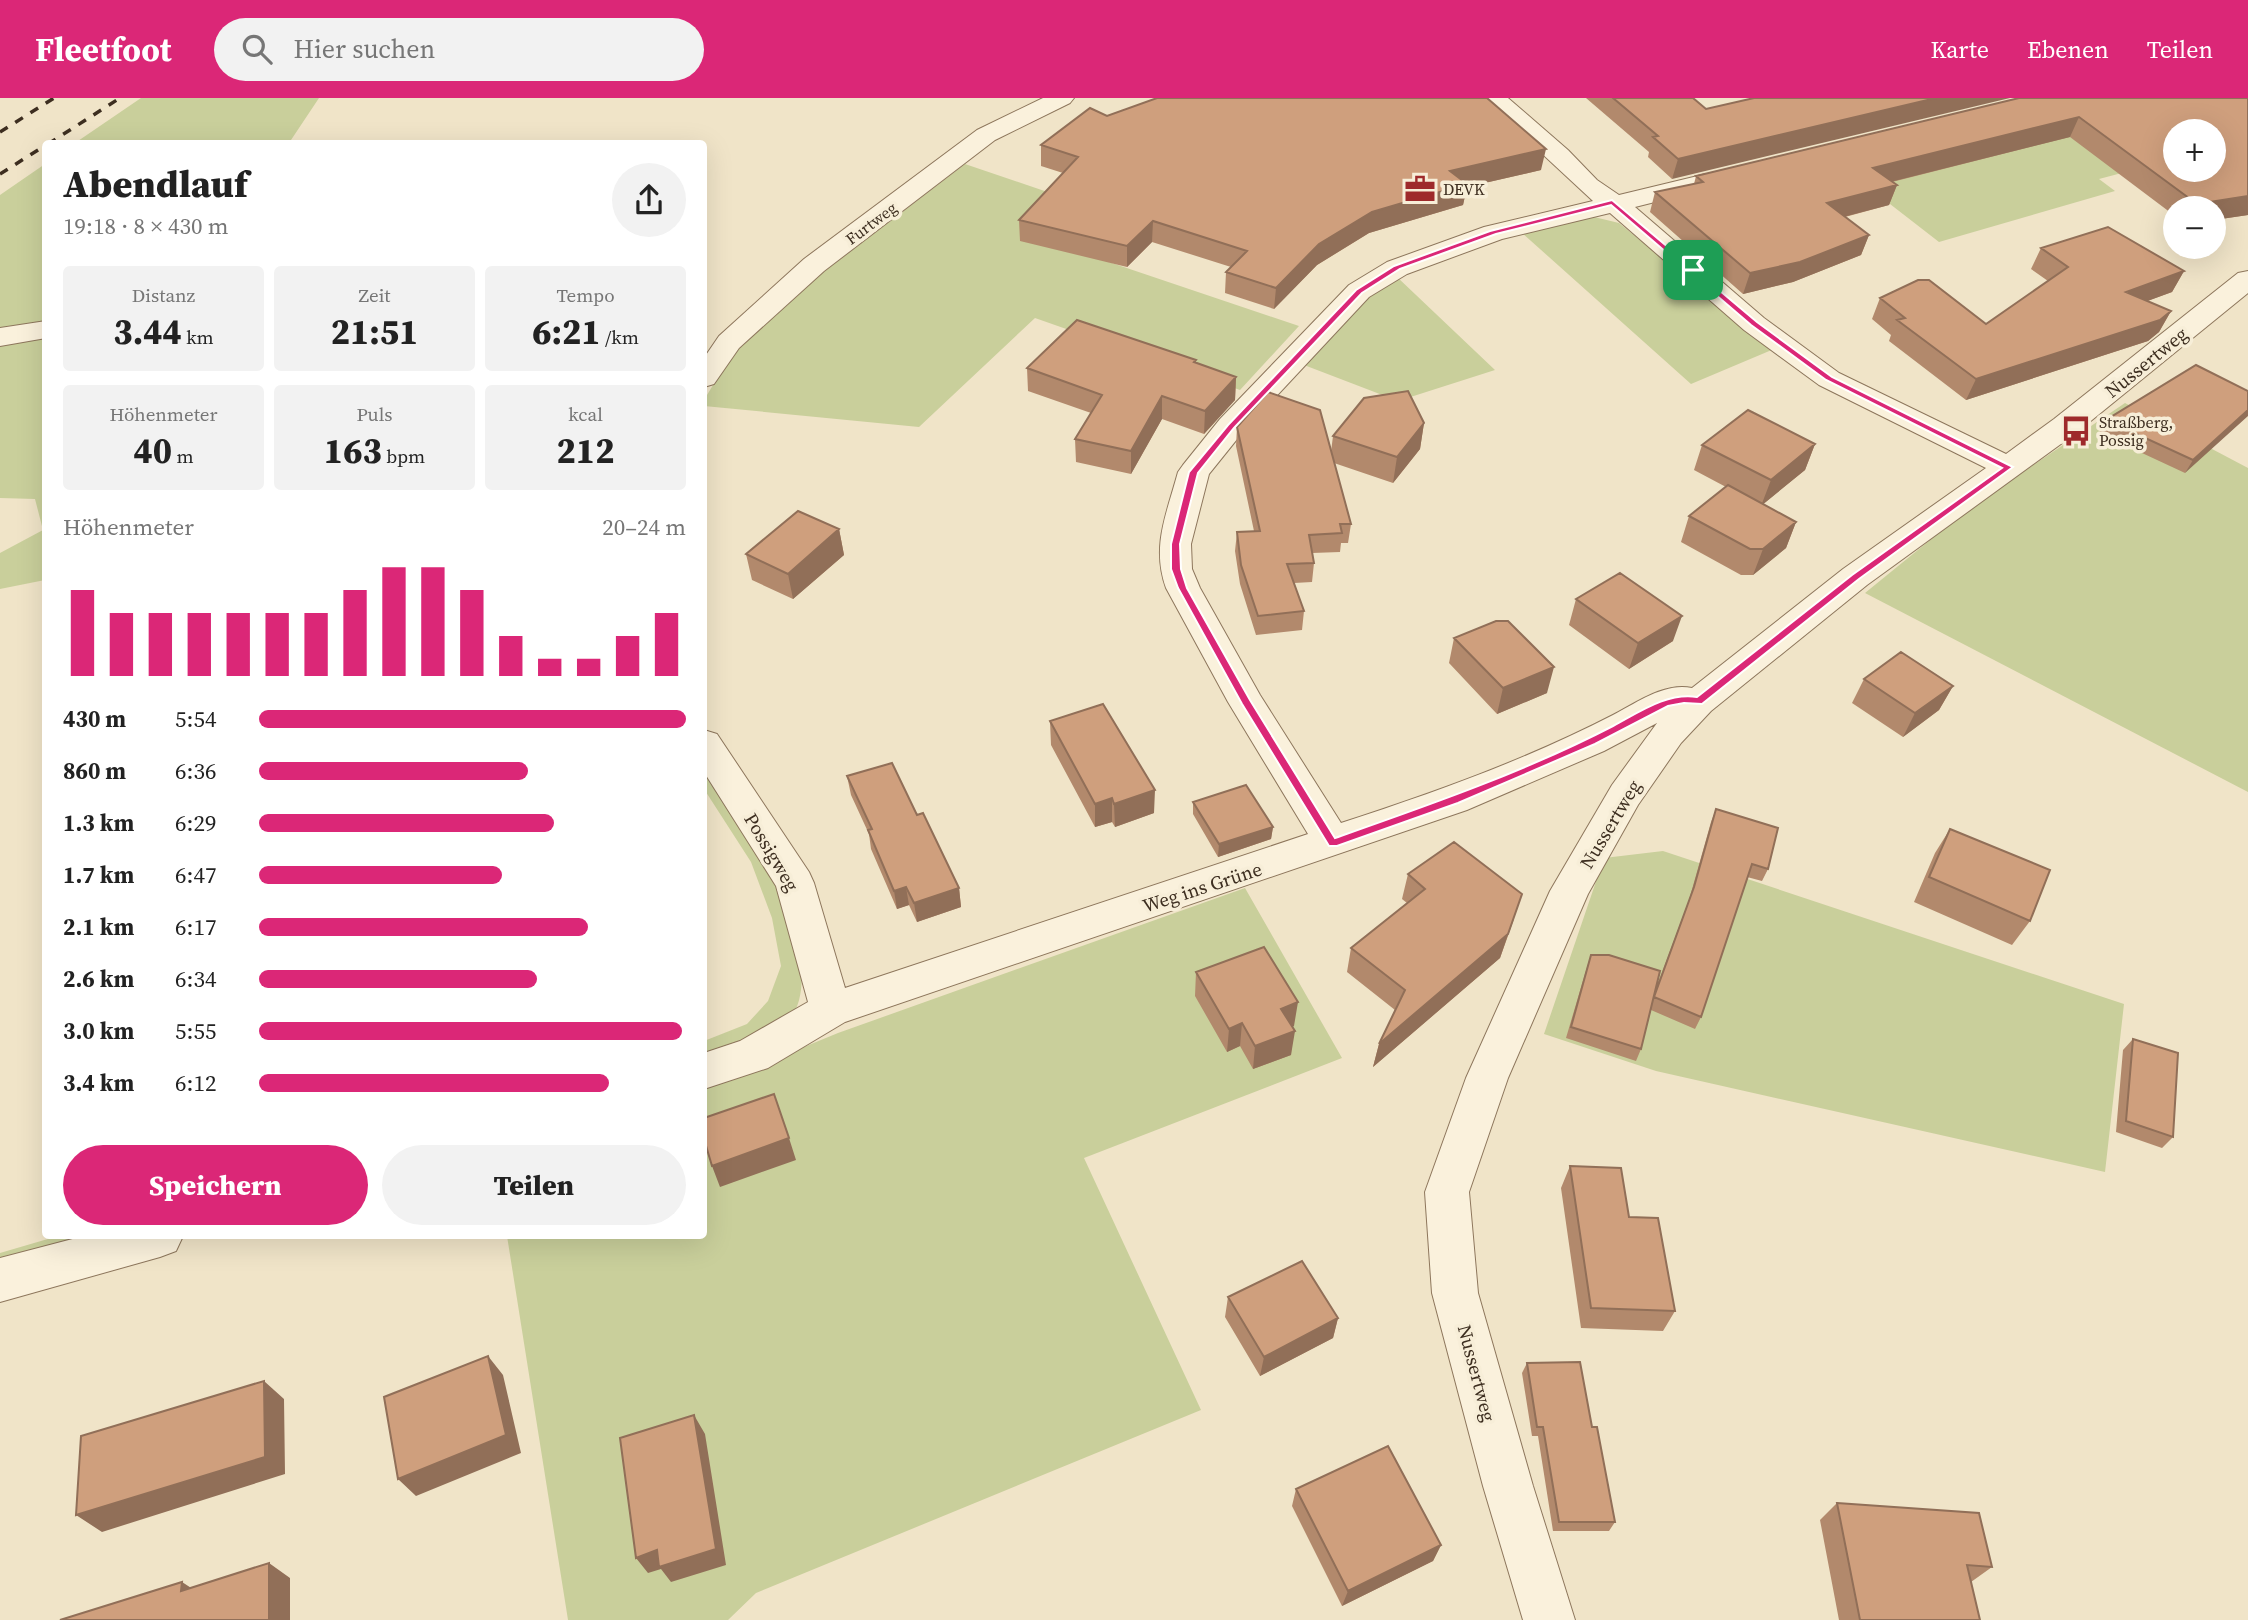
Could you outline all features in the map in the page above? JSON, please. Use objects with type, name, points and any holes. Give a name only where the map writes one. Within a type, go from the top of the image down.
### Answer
[{"type":"street","name":"Furtweg","points":[[707,374],[729,342],[814,265],[986,135],[1062,98]]},
{"type":"street","points":[[1494,98],[1559,155],[1588,185],[1754,324],[1829,379],[2009,467]]},
{"type":"street","points":[[1333,843],[1246,702],[1182,588],[1176,569],[1175,544],[1194,472],[1231,426],[1359,291],[1397,268],[1493,233],[1727,177]]},
{"type":"street","name":"Nussertweg","points":[[1549,1620],[1508,1486],[1455,1293],[1447,1192],[1487,1077],[1570,891],[1625,795],[1668,734],[1698,702],[1855,577],[2065,426],[2248,279]]},
{"type":"street","points":[[0,337],[42,330]]},
{"type":"street","name":"Weg ins Grüne","points":[[707,1071],[753,1055],[831,1010],[1333,843],[1454,800],[1591,742],[1665,703],[1684,699],[1698,702]]},
{"type":"street","name":"Possigweg","points":[[707,748],[795,883],[831,1010]]},
{"type":"street","points":[[0,1280],[149,1239]]},
{"type":"green space","points":[[141,98],[319,98],[291,140],[79,140]]},
{"type":"green space","points":[[2084,98],[2163,151],[2163,162],[2099,179],[2115,191],[1939,242],[1832,159]]},
{"type":"green space","points":[[965,164],[1147,226],[1106,261],[1299,326],[1240,390],[1035,318],[919,427],[707,406],[707,395],[745,332]]},
{"type":"green space","points":[[42,166],[42,526],[35,499],[0,498],[0,195]]},
{"type":"green space","points":[[1590,216],[1619,223],[1774,349],[1691,384],[1521,232]]},
{"type":"green space","points":[[1396,276],[1495,370],[1398,401],[1304,365],[1358,306]]},
{"type":"green space","points":[[2125,403],[2248,468],[2248,792],[1865,593],[1967,510]]},
{"type":"green space","points":[[42,531],[42,581],[0,589],[0,553]]},
{"type":"green space","points":[[707,771],[746,829],[788,908],[798,941],[802,978],[795,1010],[787,1021],[759,1037],[707,1057],[707,1040],[747,1024],[768,1001],[781,966],[772,918],[751,862],[707,794]]},
{"type":"green space","points":[[1663,851],[2124,1004],[2105,1172],[1656,1071],[1544,1034],[1604,858]]},
{"type":"green space","points":[[1245,888],[1342,1058],[1084,1158],[1201,1410],[756,1593],[728,1620],[568,1620],[507,1239],[707,1239],[707,1087],[838,1033]]},
{"type":"green space","points":[[48,1239],[101,1239],[0,1267],[0,1253]]},
{"type":"building","points":[[1157,98],[1487,98],[1546,149],[1450,171],[1467,184],[1372,212],[1319,244],[1276,288],[1226,272],[1247,251],[1153,221],[1127,246],[1019,220],[1078,157],[1041,145],[1090,108],[1107,116]]},
{"type":"building","points":[[1613,98],[1693,98],[1706,109],[1754,98],[1936,98],[1678,159],[1653,137],[1658,136]]},
{"type":"building","points":[[2019,98],[2248,98],[2248,196],[2226,199],[2226,196],[2186,196],[2167,182],[2226,182],[2226,119],[2163,119],[2163,179],[2079,117],[1873,168],[1897,185],[1827,203],[1869,235],[1800,262],[1750,273],[1655,192],[1703,182],[1696,176]]},
{"type":"building","points":[[2108,227],[2184,271],[2126,292],[2171,311],[2160,320],[1976,379],[1897,320],[1905,318],[1880,298],[1918,280],[1929,280],[1986,324],[2068,267],[2041,248]]},
{"type":"building","points":[[1077,320],[1196,360],[1194,362],[1236,377],[1205,411],[1162,396],[1131,451],[1075,439],[1102,395],[1027,368]]},
{"type":"building","points":[[2196,365],[2248,391],[2248,410],[2193,460],[2106,420]]},
{"type":"building","points":[[1408,391],[1424,423],[1397,457],[1333,436],[1364,398]]},
{"type":"building","points":[[1268,392],[1320,410],[1351,524],[1340,524],[1342,533],[1309,535],[1314,563],[1287,564],[1304,611],[1258,616],[1241,565],[1237,532],[1260,531],[1237,427]]},
{"type":"building","points":[[1748,410],[1815,444],[1771,480],[1702,445]]},
{"type":"building","points":[[1728,485],[1796,522],[1763,549],[1750,549],[1689,516]]},
{"type":"building","points":[[798,511],[839,529],[788,574],[746,554]]},
{"type":"building","points":[[1620,573],[1682,616],[1638,643],[1576,599]]},
{"type":"building","points":[[1496,621],[1508,621],[1554,667],[1503,688],[1454,638]]},
{"type":"building","points":[[1901,652],[1953,686],[1915,713],[1864,679]]},
{"type":"building","points":[[1103,704],[1155,790],[1114,804],[1112,798],[1095,804],[1050,721]]},
{"type":"building","points":[[892,763],[917,815],[923,813],[959,888],[914,903],[906,887],[894,891],[868,830],[872,829],[847,776]]},
{"type":"building","points":[[1246,785],[1273,827],[1219,844],[1193,802]]},
{"type":"building","points":[[1716,809],[1778,828],[1768,869],[1752,864],[1701,1017],[1654,997],[1694,887]]},
{"type":"building","points":[[1950,829],[2050,870],[2030,921],[1929,877]]},
{"type":"building","points":[[1454,842],[1522,894],[1508,934],[1379,1044],[1405,990],[1351,948],[1425,889],[1408,874]]},
{"type":"building","points":[[1264,947],[1298,1002],[1281,1009],[1295,1031],[1255,1046],[1242,1023],[1229,1029],[1196,972]]},
{"type":"building","points":[[1591,955],[1609,955],[1660,971],[1641,1049],[1571,1027]]},
{"type":"building","points":[[2133,1039],[2178,1053],[2173,1137],[2126,1121]]},
{"type":"building","points":[[774,1094],[789,1138],[712,1166],[707,1149],[707,1117]]},
{"type":"building","points":[[1570,1166],[1621,1168],[1629,1217],[1658,1218],[1675,1311],[1591,1308]]},
{"type":"building","points":[[1302,1261],[1338,1318],[1264,1357],[1228,1297]]},
{"type":"building","points":[[488,1356],[506,1435],[398,1479],[384,1397]]},
{"type":"building","points":[[1580,1362],[1592,1427],[1597,1427],[1615,1522],[1559,1522],[1543,1427],[1537,1427],[1527,1363]]},
{"type":"building","points":[[264,1381],[265,1457],[76,1515],[81,1436]]},
{"type":"building","points":[[694,1415],[716,1549],[659,1567],[657,1550],[636,1558],[620,1438]]},
{"type":"building","points":[[1388,1446],[1441,1545],[1348,1591],[1296,1489]]},
{"type":"building","points":[[1837,1503],[1979,1513],[1992,1567],[1967,1565],[1980,1620],[1860,1620]]},
{"type":"building","points":[[269,1563],[269,1620],[60,1620],[182,1582],[181,1591]]},
{"type":"railway","points":[[0,132],[54,98]]},
{"type":"railway","points":[[54,140],[120,98]]},
{"type":"railway","points":[[0,174],[42,148]]},
{"type":"place","name":"DEVK","points":[[1420,189]]},
{"type":"place","name":"Straßberg, Possig","points":[[2076,431]]},
{"type":"route","points":[[1612,203],[1693,270],[1754,324],[1829,379],[2009,467],[1855,577],[1698,702],[1684,699],[1665,703],[1591,742],[1454,800],[1333,843],[1246,702],[1182,588],[1176,569],[1175,544],[1194,472],[1231,426],[1359,291],[1397,268],[1493,233],[1612,203]]}]
